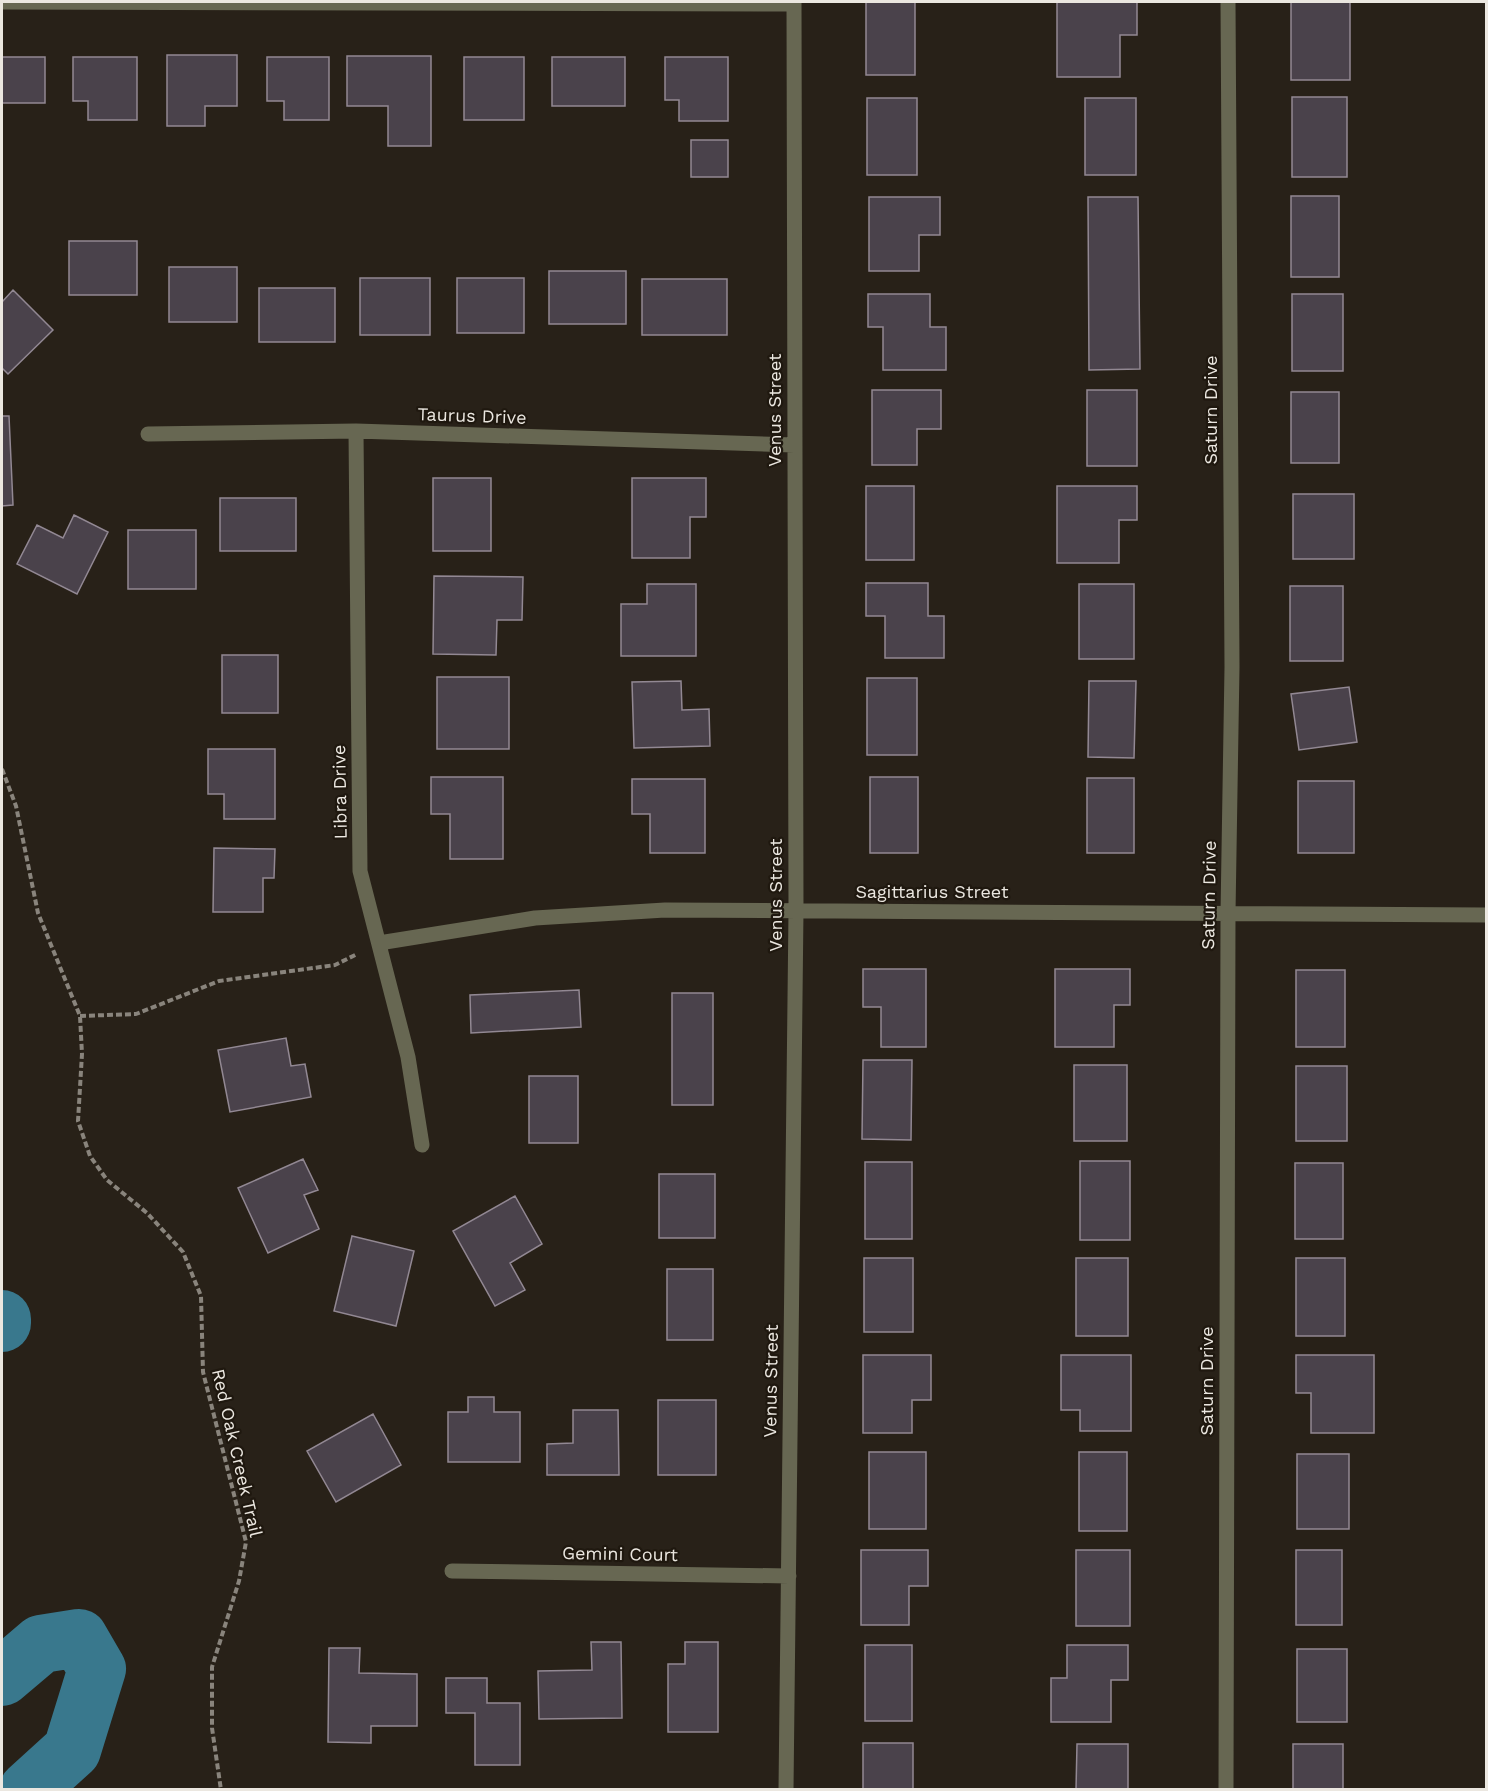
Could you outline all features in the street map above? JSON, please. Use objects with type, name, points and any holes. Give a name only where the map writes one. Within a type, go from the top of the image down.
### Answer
[{"type":"street","points":[[2,2],[794,3]]},
{"type":"street","name":"Saturn Drive","points":[[1226,1790],[1228,913],[1232,667],[1228,2]]},
{"type":"street","name":"Venus Street","points":[[786,1790],[796,911],[794,3]]},
{"type":"street","name":"Taurus Drive","points":[[148,434],[356,431],[794,445]]},
{"type":"street","name":"Libra Drive","points":[[356,431],[360,871],[408,1057],[422,1145]]},
{"type":"street","name":"Sagittarius Street","points":[[379,943],[535,918],[665,910],[1486,915]]},
{"type":"street","name":"Gemini Court","points":[[452,1571],[789,1575]]},
{"type":"path","name":"Red Oak Creek Trail","points":[[2,769],[16,806],[38,913],[80,1017],[82,1054],[78,1121],[90,1156],[107,1180],[147,1213],[183,1252],[201,1296],[203,1372],[246,1542],[239,1581],[212,1667],[212,1728],[221,1790]]},
{"type":"path","points":[[80,1017],[136,1014],[219,981],[334,965],[379,943]]},
{"type":"building","points":[[866,2],[915,2],[915,75],[866,75]]},
{"type":"building","points":[[1057,2],[1137,2],[1137,35],[1120,35],[1120,77],[1057,77]]},
{"type":"building","points":[[1291,2],[1350,2],[1350,80],[1291,80]]},
{"type":"building","points":[[167,55],[237,55],[237,106],[205,106],[205,126],[167,126]]},
{"type":"building","points":[[347,56],[431,56],[431,146],[388,146],[388,106],[347,106]]},
{"type":"building","points":[[2,57],[45,57],[45,103],[2,103]]},
{"type":"building","points":[[73,57],[137,57],[137,120],[88,120],[88,101],[73,101]]},
{"type":"building","points":[[267,57],[329,57],[329,120],[284,120],[284,101],[267,101]]},
{"type":"building","points":[[464,57],[524,57],[524,120],[464,120]]},
{"type":"building","points":[[552,57],[625,57],[625,106],[552,106]]},
{"type":"building","points":[[665,57],[728,57],[728,121],[679,121],[679,100],[665,100]]},
{"type":"building","points":[[1292,97],[1347,97],[1347,177],[1292,177]]},
{"type":"building","points":[[867,98],[917,98],[917,175],[867,175]]},
{"type":"building","points":[[1085,98],[1136,98],[1136,175],[1085,175]]},
{"type":"building","points":[[691,140],[728,140],[728,177],[691,177]]},
{"type":"building","points":[[1291,196],[1339,196],[1339,277],[1291,277]]},
{"type":"building","points":[[869,197],[940,197],[940,235],[919,235],[919,271],[869,271]]},
{"type":"building","points":[[1088,197],[1138,197],[1140,369],[1089,370]]},
{"type":"building","points":[[69,241],[137,241],[137,295],[69,295]]},
{"type":"building","points":[[169,267],[237,267],[237,322],[169,322]]},
{"type":"building","points":[[549,271],[626,271],[626,324],[549,324]]},
{"type":"building","points":[[360,278],[430,278],[430,335],[360,335]]},
{"type":"building","points":[[457,278],[524,278],[524,333],[457,333]]},
{"type":"building","points":[[642,279],[727,279],[727,335],[642,335]]},
{"type":"building","points":[[259,288],[335,288],[335,342],[259,342]]},
{"type":"building","points":[[13,290],[53,330],[8,374],[2,368],[2,302]]},
{"type":"building","points":[[868,294],[930,294],[930,327],[946,327],[946,370],[883,370],[883,327],[868,327]]},
{"type":"building","points":[[1292,294],[1343,294],[1343,371],[1292,371]]},
{"type":"building","points":[[872,390],[941,390],[941,429],[917,429],[917,465],[872,465]]},
{"type":"building","points":[[1087,390],[1137,390],[1137,466],[1087,466]]},
{"type":"building","points":[[1291,392],[1339,392],[1339,463],[1291,463]]},
{"type":"building","points":[[2,416],[9,416],[13,505],[2,506]]},
{"type":"building","points":[[433,478],[491,478],[491,551],[433,551]]},
{"type":"building","points":[[632,478],[706,478],[706,517],[690,517],[690,558],[632,558]]},
{"type":"building","points":[[866,486],[914,486],[914,560],[866,560]]},
{"type":"building","points":[[1057,486],[1137,486],[1137,520],[1119,520],[1119,563],[1057,563]]},
{"type":"building","points":[[1293,494],[1354,494],[1354,559],[1293,559]]},
{"type":"building","points":[[220,498],[296,498],[296,551],[220,551]]},
{"type":"building","points":[[74,515],[108,532],[77,594],[17,564],[37,525],[63,538]]},
{"type":"building","points":[[128,530],[196,530],[196,589],[128,589]]},
{"type":"building","points":[[434,576],[523,577],[522,620],[497,620],[496,655],[433,654]]},
{"type":"building","points":[[866,583],[928,583],[928,616],[944,616],[944,658],[885,658],[885,616],[866,616]]},
{"type":"building","points":[[647,584],[696,584],[696,656],[621,656],[621,604],[647,604]]},
{"type":"building","points":[[1079,584],[1134,584],[1134,659],[1079,659]]},
{"type":"building","points":[[1290,586],[1343,586],[1343,661],[1290,661]]},
{"type":"building","points":[[222,655],[278,655],[278,713],[222,713]]},
{"type":"building","points":[[437,677],[509,677],[509,749],[437,749]]},
{"type":"building","points":[[867,678],[917,678],[917,755],[867,755]]},
{"type":"building","points":[[681,681],[682,710],[709,709],[710,746],[634,748],[632,682]]},
{"type":"building","points":[[1089,681],[1136,681],[1134,758],[1088,757]]},
{"type":"building","points":[[1349,687],[1357,742],[1299,750],[1291,694]]},
{"type":"building","points":[[208,749],[275,749],[275,819],[224,819],[224,794],[208,794]]},
{"type":"building","points":[[431,777],[503,777],[503,859],[450,859],[450,814],[431,814]]},
{"type":"building","points":[[870,777],[918,777],[918,853],[870,853]]},
{"type":"building","points":[[1087,778],[1134,778],[1134,853],[1087,853]]},
{"type":"building","points":[[632,779],[705,779],[705,853],[650,853],[650,814],[632,814]]},
{"type":"building","points":[[1298,781],[1354,781],[1354,853],[1298,853]]},
{"type":"building","points":[[214,848],[275,849],[274,878],[263,878],[263,912],[213,912]]},
{"type":"building","points":[[863,969],[926,969],[926,1047],[881,1047],[881,1007],[863,1007]]},
{"type":"building","points":[[1055,969],[1130,969],[1130,1005],[1114,1005],[1114,1047],[1055,1047]]},
{"type":"building","points":[[1296,970],[1345,970],[1345,1047],[1296,1047]]},
{"type":"building","points":[[579,990],[581,1027],[471,1033],[470,995]]},
{"type":"building","points":[[672,993],[713,993],[713,1105],[672,1105]]},
{"type":"building","points":[[286,1038],[291,1066],[305,1064],[311,1097],[230,1112],[218,1050]]},
{"type":"building","points":[[863,1060],[912,1060],[911,1140],[862,1139]]},
{"type":"building","points":[[1074,1065],[1127,1065],[1127,1141],[1074,1141]]},
{"type":"building","points":[[1296,1066],[1347,1066],[1347,1141],[1296,1141]]},
{"type":"building","points":[[529,1076],[578,1076],[578,1143],[529,1143]]},
{"type":"building","points":[[303,1159],[318,1190],[304,1195],[319,1229],[268,1253],[238,1188]]},
{"type":"building","points":[[1080,1161],[1130,1161],[1130,1240],[1080,1240]]},
{"type":"building","points":[[865,1162],[912,1162],[912,1239],[865,1239]]},
{"type":"building","points":[[1295,1163],[1343,1163],[1343,1239],[1295,1239]]},
{"type":"building","points":[[659,1174],[715,1174],[715,1238],[659,1238]]},
{"type":"building","points":[[515,1196],[542,1244],[510,1263],[525,1290],[495,1306],[453,1231]]},
{"type":"building","points":[[352,1236],[414,1251],[396,1326],[334,1311]]},
{"type":"building","points":[[864,1258],[913,1258],[913,1332],[864,1332]]},
{"type":"building","points":[[1076,1258],[1128,1258],[1128,1336],[1076,1336]]},
{"type":"building","points":[[1296,1258],[1345,1258],[1345,1336],[1296,1336]]},
{"type":"building","points":[[667,1269],[713,1269],[713,1340],[667,1340]]},
{"type":"building","points":[[863,1355],[931,1355],[931,1400],[912,1400],[912,1433],[863,1433]]},
{"type":"building","points":[[1061,1355],[1131,1355],[1131,1431],[1080,1431],[1080,1410],[1061,1410]]},
{"type":"building","points":[[1296,1355],[1374,1355],[1374,1433],[1311,1433],[1311,1393],[1296,1393]]},
{"type":"building","points":[[468,1397],[494,1397],[494,1412],[520,1412],[520,1462],[448,1462],[448,1412],[468,1412]]},
{"type":"building","points":[[658,1400],[716,1400],[716,1475],[658,1475]]},
{"type":"building","points":[[573,1410],[618,1410],[619,1475],[547,1475],[547,1444],[573,1443]]},
{"type":"building","points":[[373,1414],[401,1465],[336,1502],[307,1451]]},
{"type":"building","points":[[869,1452],[926,1452],[926,1529],[869,1529]]},
{"type":"building","points":[[1079,1452],[1127,1452],[1127,1531],[1079,1531]]},
{"type":"building","points":[[1297,1454],[1349,1454],[1349,1529],[1297,1529]]},
{"type":"building","points":[[861,1550],[928,1550],[928,1586],[909,1586],[909,1625],[861,1625]]},
{"type":"building","points":[[1076,1550],[1130,1550],[1130,1626],[1076,1626]]},
{"type":"building","points":[[1296,1550],[1342,1550],[1342,1625],[1296,1625]]},
{"type":"building","points":[[591,1642],[621,1642],[622,1718],[539,1719],[538,1671],[592,1670]]},
{"type":"building","points":[[685,1642],[718,1642],[718,1732],[668,1732],[668,1664],[685,1664]]},
{"type":"building","points":[[865,1645],[912,1645],[912,1721],[865,1721]]},
{"type":"building","points":[[1067,1645],[1128,1645],[1128,1680],[1111,1680],[1111,1722],[1051,1722],[1051,1678],[1067,1678]]},
{"type":"building","points":[[329,1648],[360,1648],[359,1673],[417,1674],[417,1726],[371,1726],[371,1743],[328,1742]]},
{"type":"building","points":[[1297,1649],[1347,1649],[1347,1722],[1297,1722]]},
{"type":"building","points":[[446,1678],[487,1678],[487,1703],[520,1703],[520,1765],[475,1765],[475,1713],[446,1713]]},
{"type":"building","points":[[863,1743],[913,1743],[913,1790],[863,1790]]},
{"type":"building","points":[[1077,1744],[1128,1744],[1128,1790],[1076,1790]]},
{"type":"building","points":[[1293,1744],[1343,1744],[1343,1790],[1293,1790]]},
{"type":"waterway","points":[[2,1677],[41,1644],[79,1638],[97,1669],[72,1750],[28,1790]]}]
